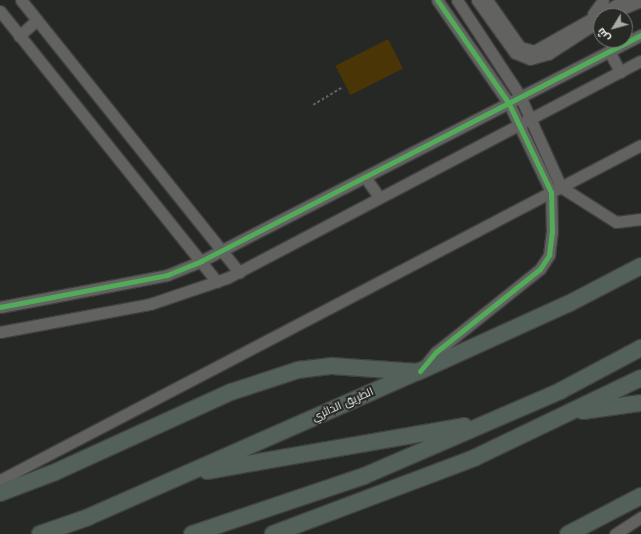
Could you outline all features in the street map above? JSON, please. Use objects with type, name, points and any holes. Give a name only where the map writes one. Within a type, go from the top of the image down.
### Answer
[{"type":"highway","name":"الطريق الدائري","points":[[40,534],[86,518],[419,372],[568,304],[641,266]]},
{"type":"highway","points":[[192,534],[364,476],[499,418],[641,348]]},
{"type":"highway","points":[[0,493],[60,470],[231,392],[298,370],[332,366],[419,372]]},
{"type":"highway","points":[[273,534],[474,458],[573,412],[641,378]]},
{"type":"highway","points":[[573,412],[641,403]]},
{"type":"highway","points":[[186,474],[499,418]]},
{"type":"highway","points":[[568,534],[641,496]]},
{"type":"street","points":[[21,0],[224,251],[239,272]]},
{"type":"street","points":[[437,0],[508,102],[518,125],[556,189],[616,222],[641,219]]},
{"type":"street","points":[[419,372],[436,352],[545,263],[552,232],[556,189],[520,96],[457,0]]},
{"type":"street","points":[[477,0],[515,53],[530,59],[548,54],[593,25]]},
{"type":"street","points":[[487,0],[516,42],[529,51],[545,48],[590,18],[634,1]]},
{"type":"street","points":[[590,18],[603,0]]},
{"type":"street","points":[[622,8],[634,1]]},
{"type":"street","points":[[0,11],[217,282]]},
{"type":"street","points":[[20,36],[37,20]]},
{"type":"street","points":[[0,308],[167,275],[201,261],[224,251],[508,102],[641,35]]},
{"type":"street","points":[[609,51],[620,72]]},
{"type":"street","points":[[0,332],[150,304],[217,282],[239,272],[379,197],[641,61]]},
{"type":"street","points":[[0,480],[641,145]]},
{"type":"street","points":[[365,177],[379,197]]},
{"type":"street","points":[[615,534],[641,517]]},
{"type":"path","points":[[313,105],[341,88]]},
{"type":"shaded area","points":[[388,39],[403,68],[350,95],[335,66]]},
{"type":"cycle path","points":[[420,371],[436,352],[540,269],[549,255],[552,232],[551,192],[508,102],[437,0]]},
{"type":"cycle path","points":[[0,307],[167,275],[201,261],[641,35]]}]
